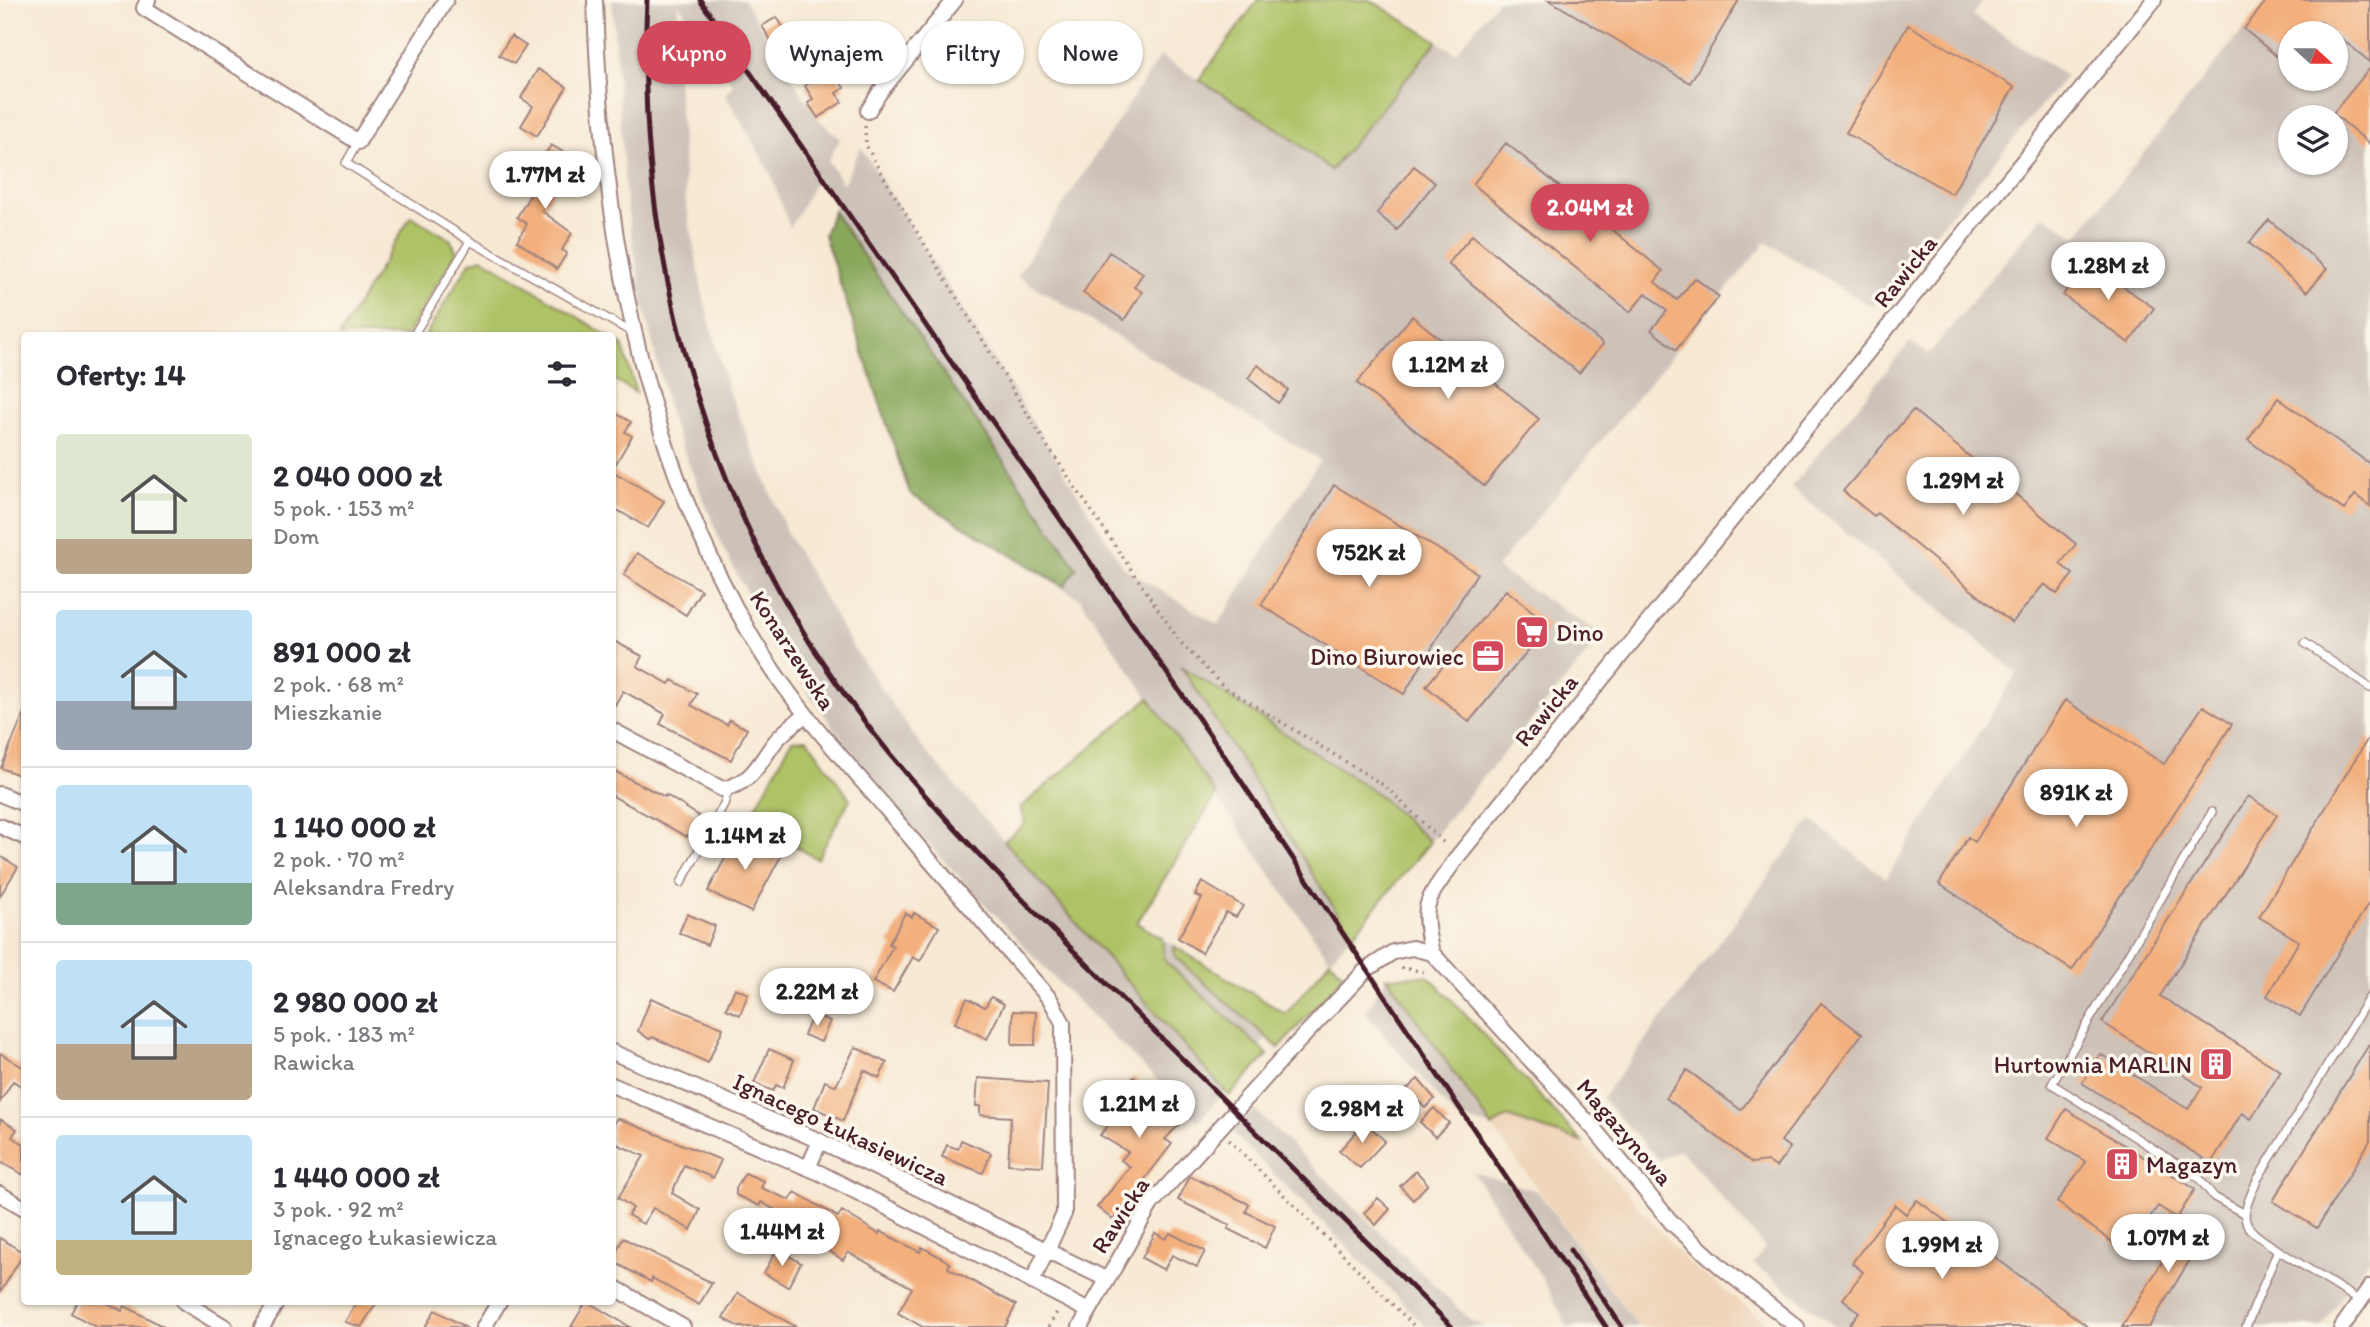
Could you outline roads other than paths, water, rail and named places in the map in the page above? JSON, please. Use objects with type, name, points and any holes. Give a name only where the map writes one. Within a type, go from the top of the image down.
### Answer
[{"type":"street","points":[[148,0],[144,8],[358,142],[446,0]]},
{"type":"street","points":[[868,111],[880,92],[955,0]]},
{"type":"street","name":"Rawicka","points":[[1436,957],[1423,917],[1429,899],[1458,856],[2154,0]]},
{"type":"street","name":"Konarzewska","points":[[592,1],[609,202],[634,333],[660,430],[702,538],[754,640],[804,715],[1050,999],[1063,1023],[1063,1214],[1048,1252]]},
{"type":"street","points":[[616,732],[722,789],[737,786],[752,776],[776,741],[804,715]]},
{"type":"street","points":[[0,794],[21,803]]},
{"type":"street","points":[[0,826],[21,836]]},
{"type":"street","name":"Rawicka","points":[[1080,1327],[1151,1204],[1366,970],[1394,952],[1412,948],[1436,957]]},
{"type":"street","name":"Magazynowa","points":[[1436,957],[1594,1129],[1672,1223],[1721,1267],[1797,1327]]},
{"type":"street","name":"Ignacego Łukasiewicza","points":[[616,1054],[820,1141],[1106,1279]]},
{"type":"street","name":"Ignacego Łukasiewicza","points":[[616,1087],[808,1168],[904,1214],[1089,1311]]},
{"type":"street","points":[[808,1168],[820,1141]]},
{"type":"street","points":[[0,1194],[21,1206]]},
{"type":"street","points":[[1032,1282],[1048,1252]]},
{"type":"street","points":[[2342,1327],[2370,1287]]},
{"type":"street","points":[[616,1288],[683,1327]]},
{"type":"street","points":[[189,1305],[225,1327]]},
{"type":"street","points":[[262,1327],[275,1305]]},
{"type":"street","points":[[484,1327],[497,1305]]},
{"type":"lane","points":[[358,142],[346,163],[470,241],[634,333]]},
{"type":"lane","points":[[415,332],[470,241]]},
{"type":"lane","points":[[2305,643],[2370,688]]},
{"type":"lane","points":[[681,883],[724,804],[729,788]]},
{"type":"lane","points":[[2212,812],[2052,1083],[2199,1178],[2214,1197],[2243,1213]]},
{"type":"lane","points":[[2360,1301],[2256,1236],[2246,1225],[2243,1213],[2257,1180],[2370,996]]},
{"type":"lane","points":[[2246,1327],[2278,1250]]},
{"type":"railway","points":[[647,0],[646,99],[654,197],[670,293],[695,388],[727,480],[768,569],[818,654],[904,771],[998,875],[1452,1327]]},
{"type":"railway","points":[[700,0],[1219,748],[1606,1327]]},
{"type":"railway","points":[[1570,1250],[1622,1327]]},
{"type":"place","name":"Dino","points":[[1532,632]]},
{"type":"place","name":"Dino Biurowiec","points":[[1488,656]]},
{"type":"place","name":"Hurtownia MARLIN","points":[[2216,1064]]},
{"type":"place","name":"Magazyn","points":[[2122,1164]]}]
